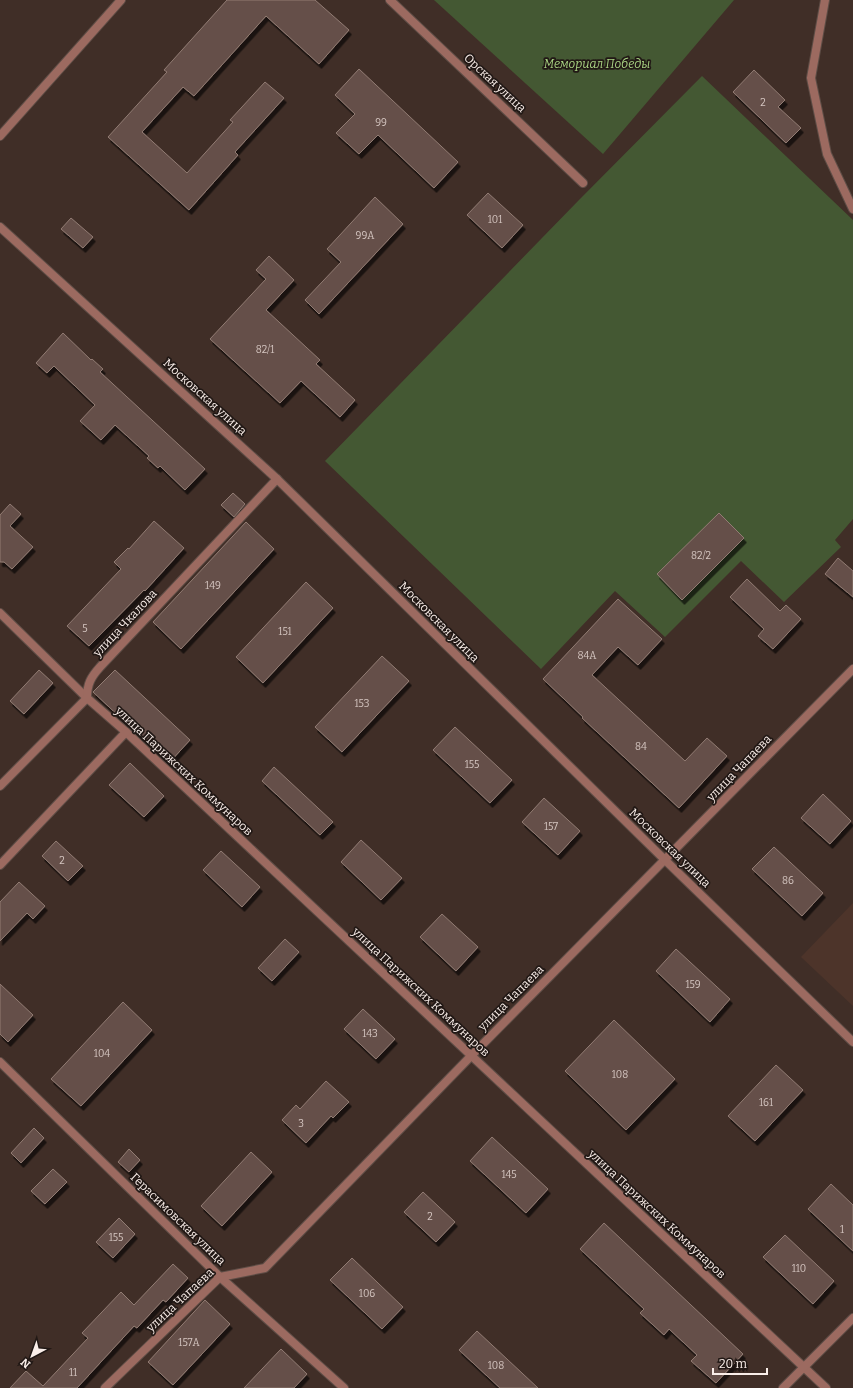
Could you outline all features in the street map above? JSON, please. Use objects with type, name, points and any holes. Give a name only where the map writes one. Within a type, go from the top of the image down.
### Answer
[{"type":"street","points":[[0,136],[121,0]]},
{"type":"street","name":"Орская улица","points":[[390,0],[583,183]]},
{"type":"street","points":[[825,0],[811,78],[828,154],[853,209]]},
{"type":"street","name":"Московская улица","points":[[0,227],[277,479],[665,860],[853,1042]]},
{"type":"street","name":"улица Чкалова","points":[[87,698],[87,689],[90,680],[100,667],[277,479]]},
{"type":"street","name":"улица Парижских Коммунаров","points":[[0,613],[87,698],[126,732],[826,1388]]},
{"type":"street","name":"улица Чапаева","points":[[105,1388],[220,1277],[265,1268],[471,1056],[853,669]]},
{"type":"street","points":[[0,786],[87,698]]},
{"type":"street","points":[[0,864],[126,732]]},
{"type":"street","name":"Герасимовская улица","points":[[0,1062],[220,1277],[344,1388]]},
{"type":"street","points":[[783,1388],[853,1318]]},
{"type":"shaded area","points":[[853,903],[853,1006],[801,957]]},
{"type":"green space","name":"Мемориал Победы","points":[[434,0],[734,0],[603,154]]},
{"type":"green space","points":[[702,76],[853,220],[853,519],[835,540],[841,547],[784,602],[741,561],[665,637],[615,591],[541,669],[325,461]]},
{"type":"building","points":[[227,0],[315,0],[349,30],[319,64],[266,16],[194,96],[183,87],[142,132],[187,173],[233,122],[230,120],[265,82],[284,98],[235,152],[238,155],[189,210],[108,137],[167,72],[164,70]]},
{"type":"building","points":[[359,69],[458,162],[434,188],[378,135],[359,154],[336,133],[355,114],[335,95]]},
{"type":"building","points":[[754,70],[785,100],[778,107],[801,128],[786,143],[733,92]]},
{"type":"building","points":[[488,193],[523,225],[502,248],[467,215]]},
{"type":"building","points":[[375,197],[403,224],[319,314],[305,300],[341,262],[327,249]]},
{"type":"building","points":[[71,218],[93,237],[83,248],[61,229]]},
{"type":"building","points":[[269,256],[294,280],[266,310],[320,360],[316,364],[355,400],[340,417],[301,381],[280,403],[210,339],[266,279],[256,270]]},
{"type":"building","points":[[63,333],[91,360],[92,359],[103,369],[100,372],[205,469],[185,490],[160,466],[158,468],[147,458],[149,456],[115,425],[101,440],[80,421],[95,405],[54,366],[47,373],[36,363]]},
{"type":"building","points":[[233,493],[245,504],[234,517],[221,505]]},
{"type":"building","points":[[10,504],[21,514],[10,526],[33,547],[12,569],[4,562],[0,562],[0,515]]},
{"type":"building","points":[[719,513],[744,538],[682,600],[657,574]]},
{"type":"building","points":[[154,521],[184,548],[145,591],[144,590],[89,646],[67,626],[121,569],[114,562],[128,548],[129,549]]},
{"type":"building","points":[[246,522],[274,549],[181,649],[153,622]]},
{"type":"building","points":[[838,558],[853,571],[853,597],[825,574]]},
{"type":"building","points":[[747,579],[780,611],[786,605],[801,619],[773,649],[758,636],[764,629],[730,597]]},
{"type":"building","points":[[306,582],[333,608],[263,683],[236,657]]},
{"type":"building","points":[[618,599],[662,639],[638,665],[618,647],[592,675],[685,761],[707,738],[727,756],[679,808],[582,718],[583,717],[543,679]]},
{"type":"building","points":[[382,656],[409,681],[342,752],[315,727]]},
{"type":"building","points":[[39,670],[53,683],[24,714],[10,701]]},
{"type":"building","points":[[115,670],[190,740],[169,763],[93,692]]},
{"type":"building","points":[[455,727],[512,780],[490,803],[433,750]]},
{"type":"building","points":[[130,763],[164,796],[144,817],[109,785]]},
{"type":"building","points":[[274,767],[333,822],[320,835],[262,781]]},
{"type":"building","points":[[823,794],[851,821],[830,844],[801,818]]},
{"type":"building","points":[[544,798],[580,831],[558,855],[522,822]]},
{"type":"building","points":[[361,840],[402,878],[381,900],[341,862]]},
{"type":"building","points":[[56,841],[83,866],[68,881],[42,856]]},
{"type":"building","points":[[774,847],[823,893],[802,916],[752,869]]},
{"type":"building","points":[[221,851],[260,887],[242,907],[203,870]]},
{"type":"building","points":[[19,882],[45,906],[33,919],[27,913],[0,941],[0,902]]},
{"type":"building","points":[[442,914],[478,947],[456,971],[420,937]]},
{"type":"building","points":[[285,939],[299,952],[272,981],[258,968]]},
{"type":"building","points":[[676,949],[730,999],[710,1022],[656,971]]},
{"type":"building","points":[[0,984],[33,1015],[8,1042],[0,1034]]},
{"type":"building","points":[[123,1002],[152,1030],[81,1106],[51,1079]]},
{"type":"building","points":[[363,1009],[395,1039],[376,1059],[344,1029]]},
{"type":"building","points":[[614,1020],[675,1079],[626,1130],[565,1071]]},
{"type":"building","points":[[776,1065],[803,1090],[755,1141],[728,1116]]},
{"type":"building","points":[[326,1081],[349,1102],[333,1118],[331,1116],[306,1143],[282,1120],[296,1105],[300,1109]]},
{"type":"building","points":[[34,1128],[44,1138],[21,1163],[11,1153]]},
{"type":"building","points":[[492,1137],[548,1189],[526,1213],[470,1161]]},
{"type":"building","points":[[129,1149],[140,1160],[129,1172],[118,1162]]},
{"type":"building","points":[[251,1152],[272,1172],[222,1226],[201,1206]]},
{"type":"building","points":[[53,1169],[67,1182],[45,1204],[31,1191]]},
{"type":"building","points":[[831,1184],[853,1205],[853,1251],[808,1209]]},
{"type":"building","points":[[423,1192],[455,1222],[436,1242],[404,1212]]},
{"type":"building","points":[[119,1218],[135,1234],[113,1258],[96,1242]]},
{"type":"building","points":[[604,1223],[743,1354],[716,1383],[691,1361],[697,1355],[669,1329],[664,1335],[640,1313],[644,1309],[580,1249]]},
{"type":"building","points":[[785,1235],[834,1281],[813,1304],[763,1257]]},
{"type":"building","points":[[352,1258],[403,1307],[382,1329],[330,1280]]},
{"type":"building","points":[[173,1264],[188,1278],[166,1302],[163,1300],[137,1328],[134,1326],[77,1388],[10,1388],[26,1371],[43,1386],[88,1338],[82,1333],[121,1292],[134,1305]]},
{"type":"building","points":[[205,1300],[230,1324],[173,1385],[148,1362]]},
{"type":"building","points":[[477,1331],[538,1388],[500,1388],[459,1350]]},
{"type":"building","points":[[281,1349],[307,1374],[294,1388],[244,1388]]}]
